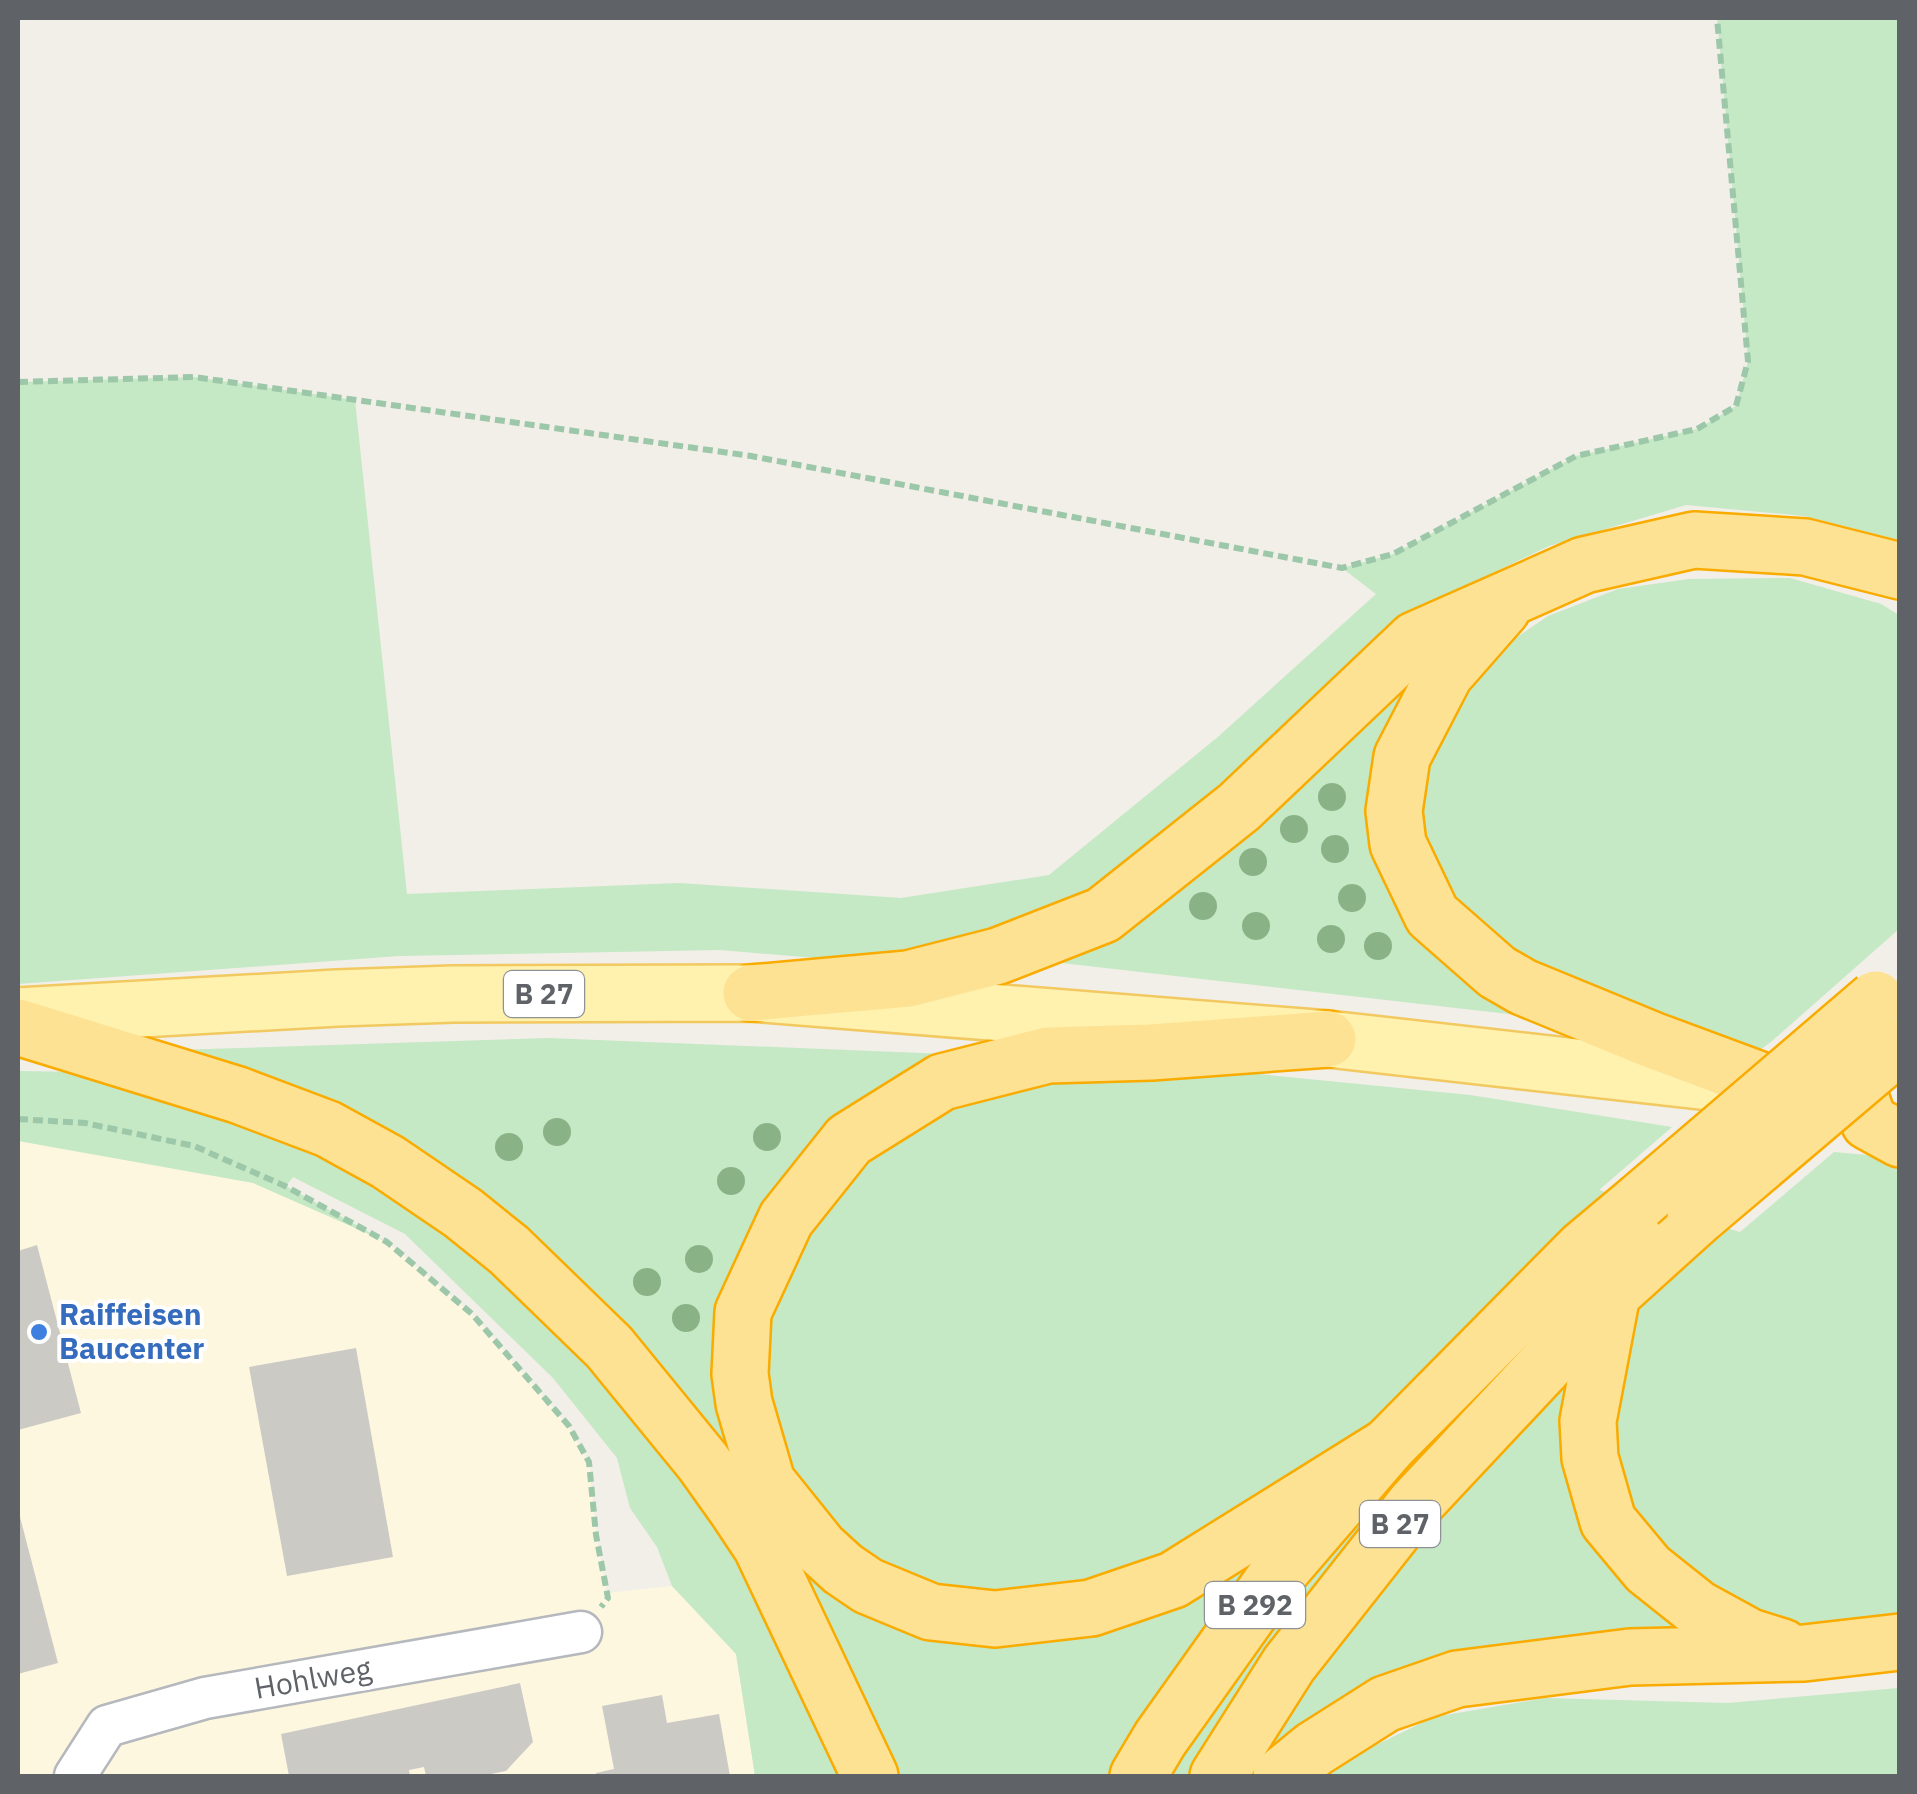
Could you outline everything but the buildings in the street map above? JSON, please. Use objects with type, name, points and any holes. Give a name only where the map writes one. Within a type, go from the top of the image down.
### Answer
[{"type":"highway","points":[[751,993],[908,980],[998,956],[1103,914],[1239,807],[1415,640],[1588,564],[1694,540],[1806,547],[1885,572]]},
{"type":"highway","points":[[1514,596],[1444,674],[1402,758],[1394,811],[1398,844],[1432,915],[1497,972],[1524,987],[1792,1092]]},
{"type":"highway","name":"B 292","points":[[1138,1776],[1276,1576],[1388,1446],[1583,1250],[1639,1202],[1892,1008]]},
{"type":"highway","name":"B 27","points":[[1218,1776],[1289,1664],[1415,1504],[1612,1294],[1695,1218],[1892,1008]]},
{"type":"highway","points":[[18,1026],[238,1095],[328,1129],[388,1162],[509,1250],[609,1347],[735,1507],[761,1546],[870,1776]]},
{"type":"highway","points":[[1328,1040],[1048,1055],[942,1082],[849,1140],[786,1219],[743,1312],[740,1374],[744,1403],[767,1482],[842,1569],[868,1586],[931,1612],[996,1619],[1091,1608],[1174,1580],[1388,1446]]},
{"type":"highway","points":[[1612,1294],[1588,1421],[1590,1458],[1608,1521],[1648,1570],[1697,1608],[1750,1636],[1804,1654]]},
{"type":"highway","points":[[1281,1776],[1314,1748],[1385,1704],[1457,1679],[1630,1657],[1804,1654],[1900,1642]]},
{"type":"main road","name":"B 27","points":[[18,1016],[434,994],[751,993],[1328,1040],[1792,1092],[1887,1117]]},
{"type":"street","name":"Hohlweg","points":[[75,1776],[106,1726],[204,1698],[582,1632]]},
{"type":"path","points":[[18,382],[194,377],[751,456],[1342,568],[1392,554],[1576,456],[1697,428],[1736,406],[1748,361],[1717,18]]},
{"type":"path","points":[[18,1118],[85,1123],[194,1146],[285,1186],[385,1241],[472,1314],[568,1426],[588,1462],[608,1598],[582,1632]]},
{"type":"shaded area","points":[[18,1119],[194,1146],[387,1242],[472,1314],[568,1426],[589,1462],[596,1535],[607,1593],[672,1586],[736,1654],[755,1776],[18,1776]]},
{"type":"green space","points":[[1717,18],[1899,18],[1899,540],[1804,516],[1686,505],[1549,546],[1443,597],[1348,671],[1201,821],[1080,908],[894,960],[720,950],[399,956],[18,984],[18,382],[194,377],[355,400],[407,894],[679,883],[901,898],[1049,875],[1219,736],[1376,594],[1342,568],[1393,554],[1576,456],[1697,429],[1736,406],[1748,361]]},
{"type":"green space","points":[[1790,578],[1881,604],[1899,615],[1899,929],[1772,1041],[1760,1050],[1553,983],[1423,882],[1413,778],[1480,662],[1548,616],[1618,589],[1689,579]]},
{"type":"green space","points":[[1432,649],[1376,786],[1527,1016],[1053,962],[1152,914]]},
{"type":"green space","points":[[548,1038],[970,1055],[866,1103],[740,1374],[849,1140],[1058,1067],[1208,1069],[1470,1095],[1672,1127],[1599,1190],[1740,1232],[1834,1152],[1899,1162],[1899,1642],[1457,1679],[1281,1776],[755,1776],[736,1654],[672,1586],[657,1547],[630,1508],[617,1458],[553,1378],[405,1234],[293,1177],[286,1186],[387,1242],[253,1183],[18,1141],[18,1071],[180,1078],[567,1272],[176,1050]]},
{"type":"green space","points":[[1899,1688],[1899,1776],[1327,1776],[1349,1758],[1434,1717],[1545,1698],[1728,1703]]},
{"type":"place","name":"Raiffeisen Baucenter","points":[[39,1332]]}]
